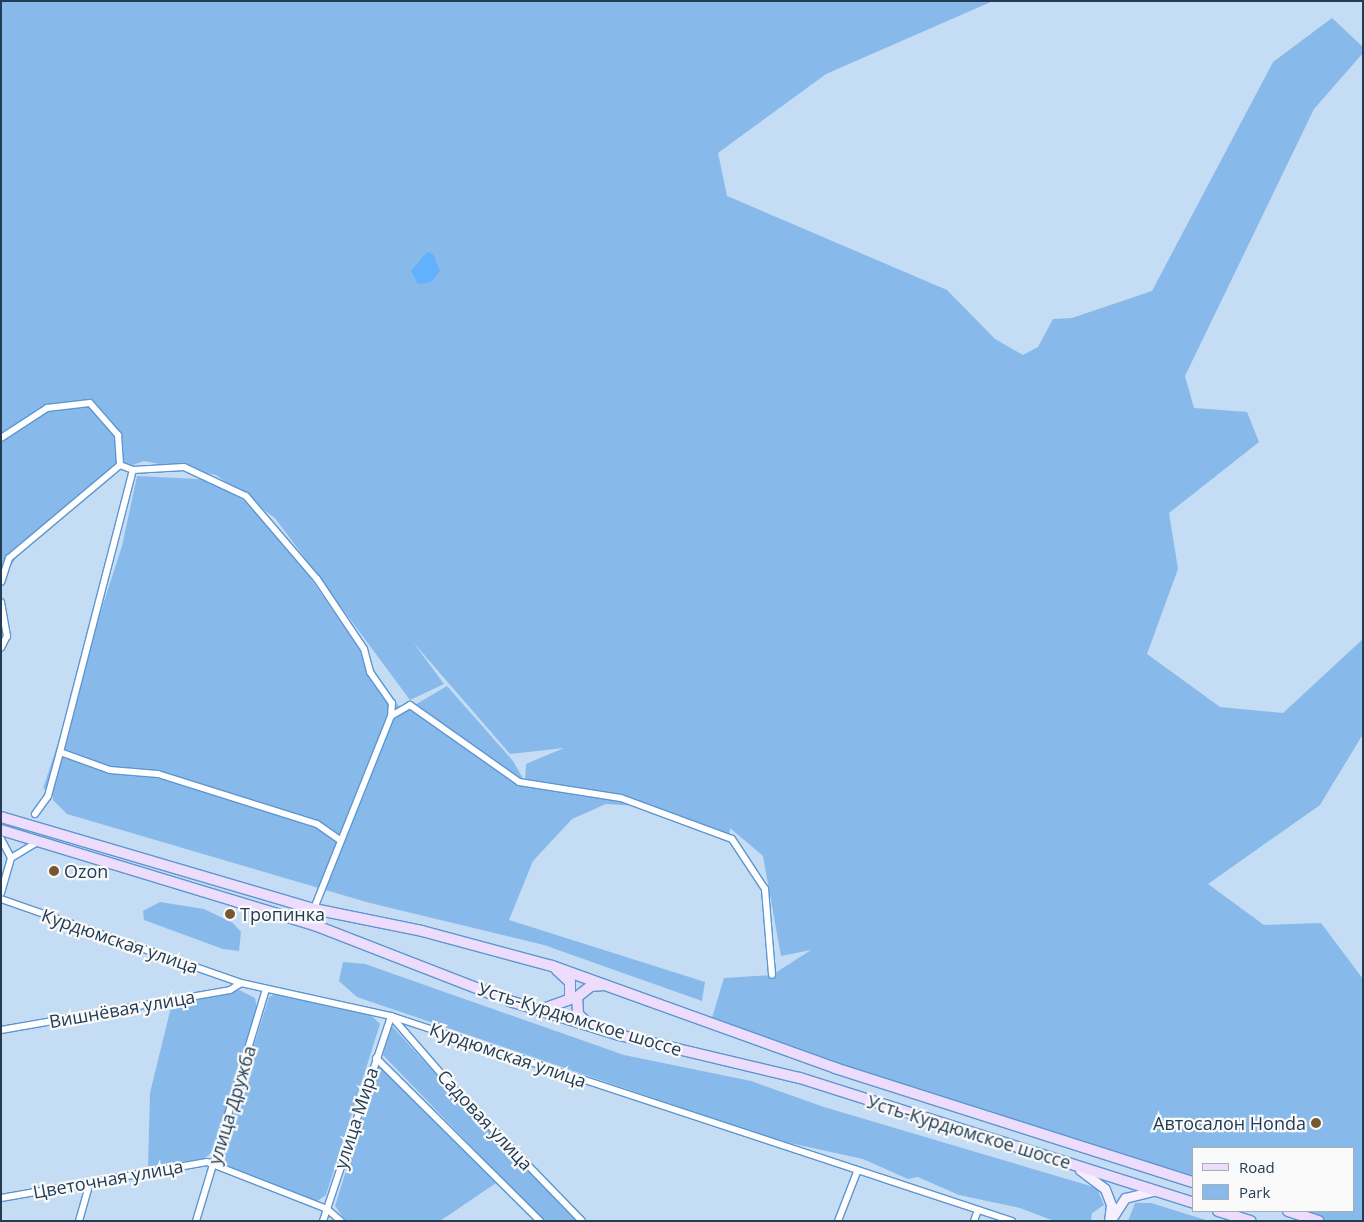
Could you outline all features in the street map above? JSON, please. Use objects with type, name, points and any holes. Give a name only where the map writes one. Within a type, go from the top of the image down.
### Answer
[{"type":"main road","name":"Усть-Курдюмское шоссе","points":[[1,817],[314,909],[422,932],[552,966],[610,985],[835,1068],[1192,1182]]},
{"type":"main road","name":"Усть-Курдюмское шоссе","points":[[1,830],[314,925],[539,1009],[590,1025],[671,1049],[800,1078],[1192,1203]]},
{"type":"main road","points":[[539,1009],[561,1006],[572,994],[565,976],[552,966]]},
{"type":"main road","points":[[590,1025],[578,1014],[577,997],[591,986],[610,985]]},
{"type":"main road","points":[[1221,1212],[1250,1221]]},
{"type":"main road","points":[[1291,1212],[1318,1221]]},
{"type":"street","points":[[1,438],[47,408],[90,403],[118,435],[120,465]]},
{"type":"street","points":[[120,465],[133,470],[184,467],[246,496],[316,579],[364,649],[370,672],[392,703],[391,716],[314,909]]},
{"type":"street","points":[[1,582],[9,558],[120,465]]},
{"type":"street","points":[[35,814],[48,796],[133,470]]},
{"type":"street","points":[[1,602],[7,636],[1,648]]},
{"type":"street","points":[[391,716],[410,705],[519,782],[621,798],[732,839],[765,889],[772,975]]},
{"type":"street","points":[[60,752],[110,770],[158,774],[317,824],[340,840]]},
{"type":"street","points":[[1,839],[11,858]]},
{"type":"street","points":[[1,893],[11,858],[40,841]]},
{"type":"street","name":"Курдюмская улица","points":[[1,899],[241,983],[334,1000],[391,1016],[856,1172],[1012,1221]]},
{"type":"street","name":"Вишнёвая улица","points":[[1,1030],[230,990],[241,983]]},
{"type":"street","name":"улица Дружба","points":[[196,1221],[266,989]]},
{"type":"street","name":"улица Мира","points":[[324,1221],[391,1016]]},
{"type":"street","name":"Садовая улица","points":[[391,1016],[458,1093],[582,1221]]},
{"type":"street","name":"Садовая улица","points":[[376,1058],[540,1221]]},
{"type":"street","points":[[1060,1160],[1105,1189],[1111,1205],[1110,1221]]},
{"type":"street","points":[[214,1162],[327,1209],[341,1221]]},
{"type":"street","name":"Цветочная улица","points":[[1,1198],[214,1162]]},
{"type":"street","points":[[838,1221],[856,1172]]},
{"type":"street","points":[[79,1221],[90,1182]]},
{"type":"street","points":[[1110,1221],[1125,1198],[1156,1191]]},
{"type":"street","points":[[974,1221],[978,1210]]},
{"type":"green space","points":[[1,1],[993,1],[826,74],[718,153],[727,196],[947,290],[995,339],[1023,355],[1038,347],[1053,319],[1072,318],[1152,291],[1273,62],[1332,18],[1363,47],[1363,53],[1314,109],[1185,376],[1194,408],[1247,412],[1259,442],[1169,513],[1178,569],[1147,654],[1220,707],[1283,713],[1363,639],[1363,734],[1320,805],[1208,884],[1264,925],[1321,923],[1363,979],[1363,1221],[1318,1221],[1290,1212],[1354,1212],[1354,1147],[1192,1147],[1192,1181],[711,1021],[724,978],[772,975],[811,950],[781,956],[763,856],[730,828],[729,838],[640,806],[606,804],[572,819],[533,861],[509,920],[705,982],[702,1001],[544,945],[370,903],[67,814],[53,800],[52,787],[43,789],[122,546],[137,476],[216,480],[271,521],[403,712],[447,686],[513,761],[525,782],[526,764],[564,748],[510,754],[413,642],[444,684],[410,700],[275,518],[216,475],[144,461],[102,476],[31,535],[1,581]]},
{"type":"green space","points":[[160,902],[204,909],[233,923],[241,932],[239,951],[223,949],[144,920],[143,911]]},
{"type":"green space","points":[[343,962],[365,964],[624,1055],[751,1081],[824,1107],[1097,1188],[1104,1205],[1092,1213],[1091,1221],[1054,1221],[1020,1208],[959,1195],[918,1177],[908,1179],[863,1159],[776,1140],[357,997],[339,981]]},
{"type":"green space","points":[[239,990],[255,998],[258,1014],[212,1152],[205,1158],[148,1168],[150,1093],[172,1003]]},
{"type":"green space","points":[[275,994],[370,1014],[380,1024],[326,1195],[316,1202],[230,1168],[220,1153],[269,997]]},
{"type":"green space","points":[[392,1026],[455,1095],[578,1221],[543,1221],[383,1055]]},
{"type":"green space","points":[[379,1065],[383,1065],[499,1181],[440,1221],[346,1221],[335,1206]]},
{"type":"green space","points":[[1135,1203],[1151,1203],[1209,1221],[1128,1221]]},
{"type":"shaded area","points":[[427,252],[433,254],[440,271],[431,282],[418,284],[411,271]]},
{"type":"place","name":"Ozon","points":[[54,871]]},
{"type":"place","name":"Тропинка","points":[[230,914]]},
{"type":"place","name":"Автосалон Honda","points":[[1316,1123]]}]
